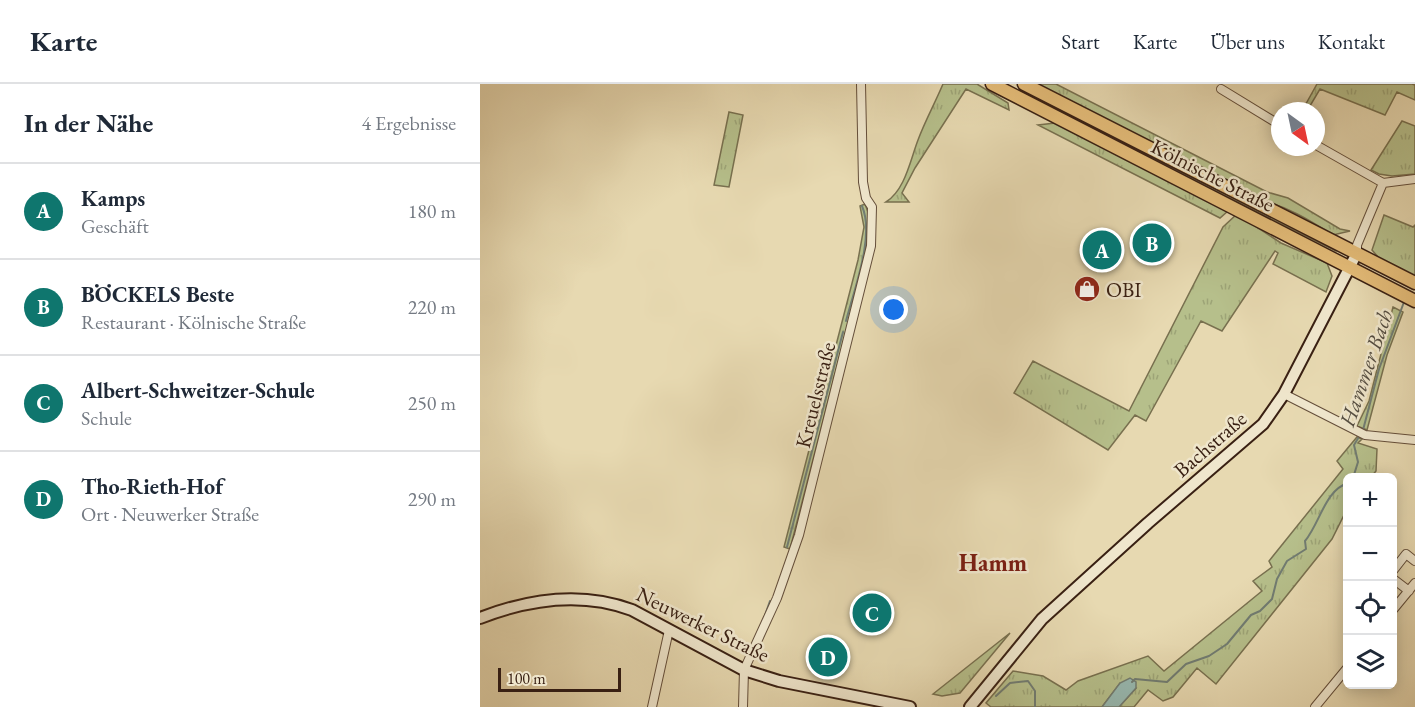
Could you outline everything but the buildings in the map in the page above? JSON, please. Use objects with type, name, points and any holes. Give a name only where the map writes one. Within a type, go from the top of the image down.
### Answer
[{"type":"main road","name":"Kölnische Straße","points":[[992,84],[1415,301]]},
{"type":"main road","name":"Kölnische Straße","points":[[1024,84],[1415,283]]},
{"type":"street","name":"Kreuelsstraße","points":[[743,707],[744,670],[777,598],[799,535],[871,246],[872,207],[866,198],[863,182],[861,84]]},
{"type":"street","points":[[1221,89],[1271,120]]},
{"type":"street","points":[[1325,150],[1383,183],[1415,179]]},
{"type":"street","name":"Bachstraße","points":[[970,707],[1042,619],[1148,523],[1263,424],[1284,394],[1357,253],[1356,245],[1383,183]]},
{"type":"street","points":[[1284,394],[1361,434],[1415,440]]},
{"type":"street","points":[[1397,566],[1406,554],[1415,561]]},
{"type":"street","points":[[1396,581],[1409,591]]},
{"type":"street","points":[[1397,605],[1415,583]]},
{"type":"street","name":"Neuwerker Straße","points":[[480,618],[534,602],[590,598],[632,609],[744,670],[779,681],[910,707]]},
{"type":"street","points":[[652,707],[669,630]]},
{"type":"street","points":[[1315,707],[1343,672]]},
{"type":"green space","points":[[943,84],[977,84],[1008,103],[1009,110],[966,89],[915,168],[902,193],[909,202],[886,202],[893,197],[902,183]]},
{"type":"green space","points":[[1032,84],[1056,84],[1267,192],[1288,198],[1340,229],[1350,231],[1333,235],[1298,214],[1259,200]]},
{"type":"green space","points":[[1317,84],[1415,85],[1415,100],[1397,92],[1385,115],[1320,89],[1312,102],[1307,102]]},
{"type":"green space","points":[[1050,107],[1337,249],[1336,251],[1049,109]]},
{"type":"green space","points":[[729,112],[743,115],[729,187],[714,185]]},
{"type":"green space","points":[[1402,121],[1415,126],[1415,174],[1392,176],[1371,170]]},
{"type":"green space","points":[[1055,123],[1228,211],[1220,218],[1038,125]]},
{"type":"green space","points":[[865,204],[869,215],[864,262],[790,549],[784,547],[858,260],[864,227],[860,206]]},
{"type":"green space","points":[[1237,214],[1281,243],[1327,263],[1332,276],[1326,292],[1273,264],[1278,253],[1275,251],[1222,331],[1201,321],[1146,421],[1135,415],[1108,450],[1014,393],[1033,361],[1129,411],[1223,227]]},
{"type":"green space","points":[[1384,215],[1413,227],[1415,225],[1415,277],[1379,258],[1372,250]]},
{"type":"green space","points":[[1393,307],[1403,312],[1387,355],[1367,430],[1357,426],[1369,401]]},
{"type":"green space","points":[[1357,437],[1362,439],[1358,443],[1377,449],[1374,473],[1343,473],[1343,517],[1332,539],[1216,684],[1197,668],[1173,697],[1163,701],[1148,690],[1134,707],[1119,707],[1136,688],[1120,683],[1102,707],[991,707],[986,703],[1013,671],[1043,676],[1066,690],[1078,681],[1148,656],[1164,671],[1262,591],[1253,581],[1272,567],[1269,561],[1343,469],[1337,461]]},
{"type":"green space","points":[[1010,633],[960,693],[942,696],[933,694]]},
{"type":"water","points":[[1130,678],[1136,682],[1136,688],[1119,707],[1102,707],[1120,683]]},
{"type":"waterway","points":[[846,321],[865,247],[865,218],[862,206]]},
{"type":"waterway","name":"Hammer Bach","points":[[1363,430],[1379,369],[1404,302]]},
{"type":"waterway","points":[[787,547],[843,332]]},
{"type":"waterway","name":"Hammer Bach","points":[[1355,473],[1358,462],[1354,445],[1360,435]]},
{"type":"waterway","name":"Hammer Bach","points":[[1132,682],[1135,679],[1167,682],[1186,664],[1209,656],[1227,644],[1251,615],[1260,611],[1272,599],[1277,579],[1287,561],[1306,549],[1305,541],[1328,500],[1343,486]]},
{"type":"waterway","points":[[764,618],[770,601]]},
{"type":"waterway","name":"Hammer Bach","points":[[996,696],[1010,683],[1028,681],[1035,691],[1035,707]]},
{"type":"place","name":"BÖCKELS Beste","points":[[1152,243]]},
{"type":"place","name":"Kamps","points":[[1102,250]]},
{"type":"place","name":"OBI","points":[[1087,289]]},
{"type":"place","name":"Albert-Schweitzer-Schule","points":[[872,613]]},
{"type":"place","name":"Tho-Rieth-Hof","points":[[828,657]]},
{"type":"district","name":"Hamm","points":[[993,562]]}]
